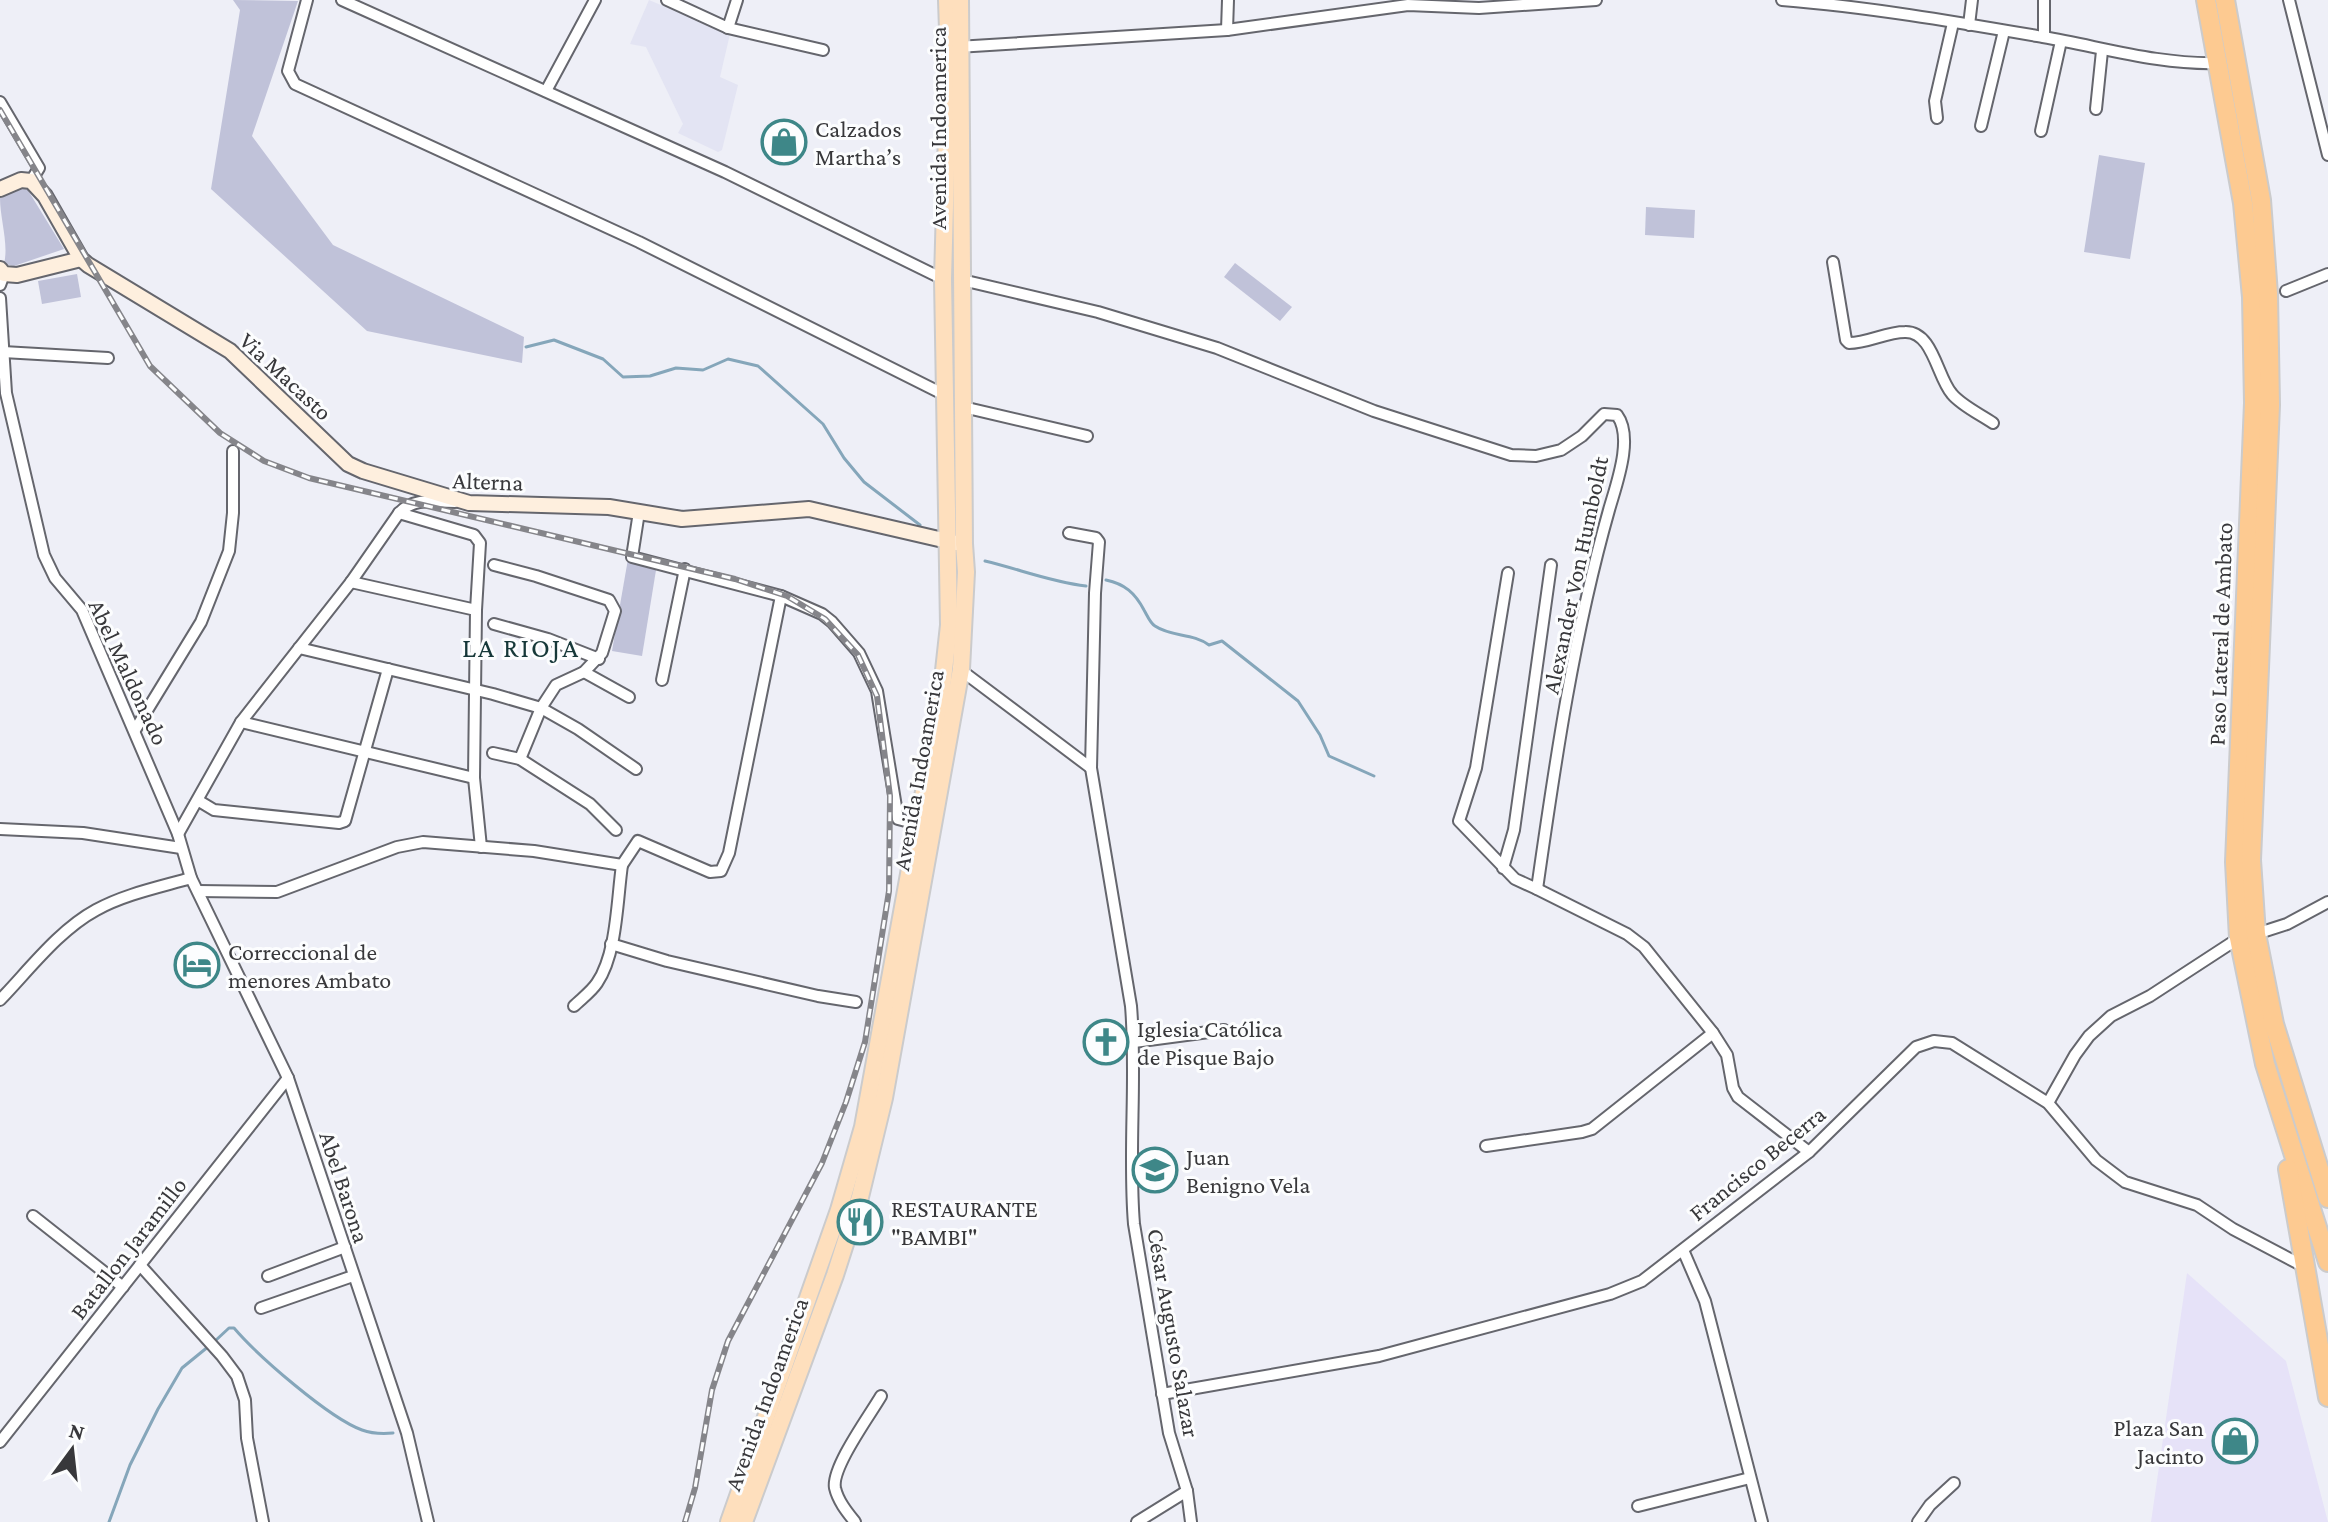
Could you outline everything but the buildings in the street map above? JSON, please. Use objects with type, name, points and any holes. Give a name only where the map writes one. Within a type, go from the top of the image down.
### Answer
[{"type":"highway","name":"Paso Lateral de Ambato","points":[[2206,0],[2243,203],[2252,297],[2254,403],[2235,862],[2265,1064],[2328,1262]]},
{"type":"highway","name":"Paso Lateral de Ambato","points":[[2225,0],[2261,200],[2268,294],[2270,405],[2248,936],[2328,1198]]},
{"type":"highway","points":[[2274,1024],[2291,1058],[2328,1178]]},
{"type":"highway","points":[[2265,1064],[2290,1175],[2328,1397]]},
{"type":"main road","name":"Avenida Indoamerica","points":[[947,0],[955,54],[962,280],[963,407],[956,543]]},
{"type":"main road","name":"Avenida Indoamerica","points":[[744,1522],[835,1275],[860,1197],[884,1098],[966,587],[956,543],[945,395],[943,279],[960,0]]},
{"type":"main road","name":"Avenida Indoamerica","points":[[729,1522],[839,1210],[863,1127],[917,824],[940,748]]},
{"type":"street","points":[[307,0],[288,71],[295,84],[639,242],[945,395]]},
{"type":"street","points":[[342,0],[725,172],[943,279]]},
{"type":"street","points":[[546,91],[595,0]]},
{"type":"street","points":[[667,0],[728,28],[823,50]]},
{"type":"street","points":[[728,28],[737,0]]},
{"type":"street","points":[[1227,30],[1228,0]]},
{"type":"street","points":[[955,54],[1227,30],[1383,3],[1479,8],[1596,0]]},
{"type":"street","points":[[1782,0],[1839,2],[2044,37],[2102,51],[2192,64],[2219,63]]},
{"type":"street","points":[[1969,25],[1972,0]]},
{"type":"street","points":[[2044,0],[2044,37]]},
{"type":"street","points":[[2289,0],[2328,155]]},
{"type":"street","points":[[1937,118],[1935,101],[1953,23]]},
{"type":"street","points":[[1981,126],[2004,31]]},
{"type":"street","points":[[2041,131],[2061,41]]},
{"type":"street","points":[[2096,109],[2102,51]]},
{"type":"street","points":[[0,102],[39,168],[31,181],[21,180],[1,187]]},
{"type":"street","name":"Via Macasto","points":[[31,181],[45,196],[81,259],[230,351],[348,464],[400,484],[469,503]]},
{"type":"street","points":[[61,263],[69,258],[73,245]]},
{"type":"street","points":[[1,276],[81,259]]},
{"type":"street","points":[[1833,262],[1846,340],[1849,343],[1905,332],[1916,333],[1925,341],[1947,388],[1955,398],[1993,423]]},
{"type":"street","points":[[2286,291],[2328,274]]},
{"type":"street","name":"Alexander Von Humboldt","points":[[962,280],[1098,312],[1217,348],[1374,411],[1511,455],[1536,456],[1561,450],[1582,436],[1604,414],[1617,415],[1623,431],[1620,468],[1592,568],[1537,889]]},
{"type":"street","name":"Abel Maldonado","points":[[0,298],[6,393],[44,555],[55,578],[82,610],[178,834],[191,878]]},
{"type":"street","points":[[3,352],[108,358]]},
{"type":"street","points":[[963,407],[1087,436]]},
{"type":"street","points":[[135,730],[201,622],[229,551],[233,513],[233,451]]},
{"type":"street","name":"Alterna","points":[[399,513],[420,501],[609,507],[696,519],[809,509],[956,543]]},
{"type":"street","points":[[639,512],[630,556],[781,596],[822,614],[859,653],[881,706],[898,819],[917,824]]},
{"type":"street","points":[[178,834],[241,722],[351,582],[399,513],[479,538],[474,778],[481,847]]},
{"type":"street","name":"César Augusto Salazar","points":[[1069,533],[1096,538],[1099,542],[1091,768],[1131,1006],[1134,1042],[1132,1196],[1169,1433],[1187,1491],[1191,1522]]},
{"type":"street","points":[[494,565],[609,600],[615,611],[599,659],[584,672],[556,685],[541,708],[520,759]]},
{"type":"street","points":[[1503,868],[1514,830],[1551,565]]},
{"type":"street","points":[[662,680],[685,569]]},
{"type":"street","points":[[1508,573],[1476,768],[1459,821],[1515,879],[1636,940],[1713,1033],[1727,1055],[1733,1088],[1738,1097],[1809,1152]]},
{"type":"street","points":[[351,582],[476,610]]},
{"type":"street","points":[[574,1006],[595,986],[604,971],[622,865],[638,841],[710,872],[721,871],[725,867],[781,596]]},
{"type":"street","points":[[494,624],[548,639],[599,659]]},
{"type":"street","points":[[299,648],[475,689],[541,708],[636,769]]},
{"type":"street","points":[[953,667],[1091,768]]},
{"type":"street","points":[[199,801],[214,810],[339,823],[345,821],[388,669]]},
{"type":"street","points":[[584,672],[629,697]]},
{"type":"street","points":[[241,722],[474,778]]},
{"type":"street","points":[[493,753],[520,759],[590,804],[616,830]]},
{"type":"street","points":[[0,829],[83,833],[181,848]]},
{"type":"street","points":[[198,891],[277,892],[408,844],[534,851],[622,865]]},
{"type":"street","points":[[0,1000],[67,932],[93,911],[114,901],[191,878]]},
{"type":"street","name":"Abel Barona","points":[[191,878],[288,1078],[407,1433],[428,1522]]},
{"type":"street","points":[[2048,1103],[2075,1055],[2089,1036],[2111,1016],[2248,936],[2287,924],[2328,902]]},
{"type":"street","points":[[611,944],[667,961],[856,1002]]},
{"type":"street","points":[[1134,1042],[1224,1030]]},
{"type":"street","points":[[1486,1146],[1588,1131],[1713,1033]]},
{"type":"street","name":"Francisco Becerra","points":[[1162,1394],[1379,1356],[1610,1294],[1642,1281],[1809,1152],[1916,1047],[1934,1041],[1952,1043],[2048,1103],[2096,1160],[2125,1182],[2197,1205],[2233,1229],[2305,1267]]},
{"type":"street","name":"Batallon Jaramillo","points":[[0,1442],[288,1078]]},
{"type":"street","points":[[33,1216],[123,1287]]},
{"type":"street","points":[[268,1276],[345,1247]]},
{"type":"street","points":[[1683,1250],[1705,1301],[1762,1522]]},
{"type":"street","points":[[140,1265],[237,1376],[245,1400],[247,1438],[263,1522]]},
{"type":"street","points":[[261,1308],[353,1276]]},
{"type":"street","points":[[855,1522],[840,1501],[834,1483],[842,1462],[881,1396]]},
{"type":"street","points":[[1638,1506],[1750,1478]]},
{"type":"street","points":[[1918,1522],[1930,1505],[1954,1483]]},
{"type":"street","points":[[1137,1522],[1187,1491]]},
{"type":"shaded area","points":[[233,0],[298,1],[252,136],[333,245],[524,337],[522,363],[367,331],[211,189],[240,10]]},
{"type":"shaded area","points":[[649,0],[730,34],[720,77],[738,85],[722,150],[718,152],[678,133],[683,124],[646,47],[630,44]]},
{"type":"shaded area","points":[[2099,155],[2145,163],[2130,259],[2084,252]]},
{"type":"shaded area","points":[[19,186],[26,187],[64,249],[14,266],[4,264],[0,198]]},
{"type":"shaded area","points":[[1646,207],[1695,210],[1694,238],[1645,235]]},
{"type":"shaded area","points":[[1235,263],[1292,307],[1280,321],[1224,277]]},
{"type":"shaded area","points":[[77,274],[81,297],[42,304],[38,281]]},
{"type":"shaded area","points":[[628,559],[657,564],[642,656],[612,651]]},
{"type":"shaded area","name":"Plaza San Jacinto","points":[[2187,1273],[2286,1361],[2328,1522],[2151,1522]]},
{"type":"waterway","points":[[526,347],[554,340],[603,359],[623,377],[650,376],[676,368],[703,370],[728,359],[758,366],[823,424],[844,458],[864,482],[920,525]]},
{"type":"waterway","points":[[985,561],[1086,586]]},
{"type":"waterway","points":[[1106,580],[1129,590],[1155,626],[1209,645],[1222,641],[1298,701],[1320,735],[1329,756],[1374,776]]},
{"type":"waterway","points":[[215,1341],[229,1328],[234,1328],[276,1369],[331,1413],[366,1431],[393,1433]]},
{"type":"waterway","points":[[109,1522],[130,1465],[158,1409],[182,1368],[209,1346]]},
{"type":"railway","points":[[0,110],[150,366],[220,433],[264,461],[309,478],[735,579],[787,596],[825,619],[858,655],[877,696],[890,796],[889,891],[865,1042],[822,1163],[728,1341],[712,1390],[695,1488],[685,1522]]},
{"type":"place","name":"Calzados Martha’s","points":[[784,142]]},
{"type":"place","name":"Correccional de menores Ambato","points":[[197,965]]},
{"type":"place","name":"Iglesia Católica de Pisque Bajo","points":[[1106,1042]]},
{"type":"place","name":"Juan Benigno Vela","points":[[1155,1170]]},
{"type":"place","name":"RESTAURANTE \"BAMBI\"","points":[[860,1222]]},
{"type":"place","name":"Plaza San Jacinto","points":[[2235,1441]]},
{"type":"district","name":"LA RIOJA","points":[[521,647]]}]
